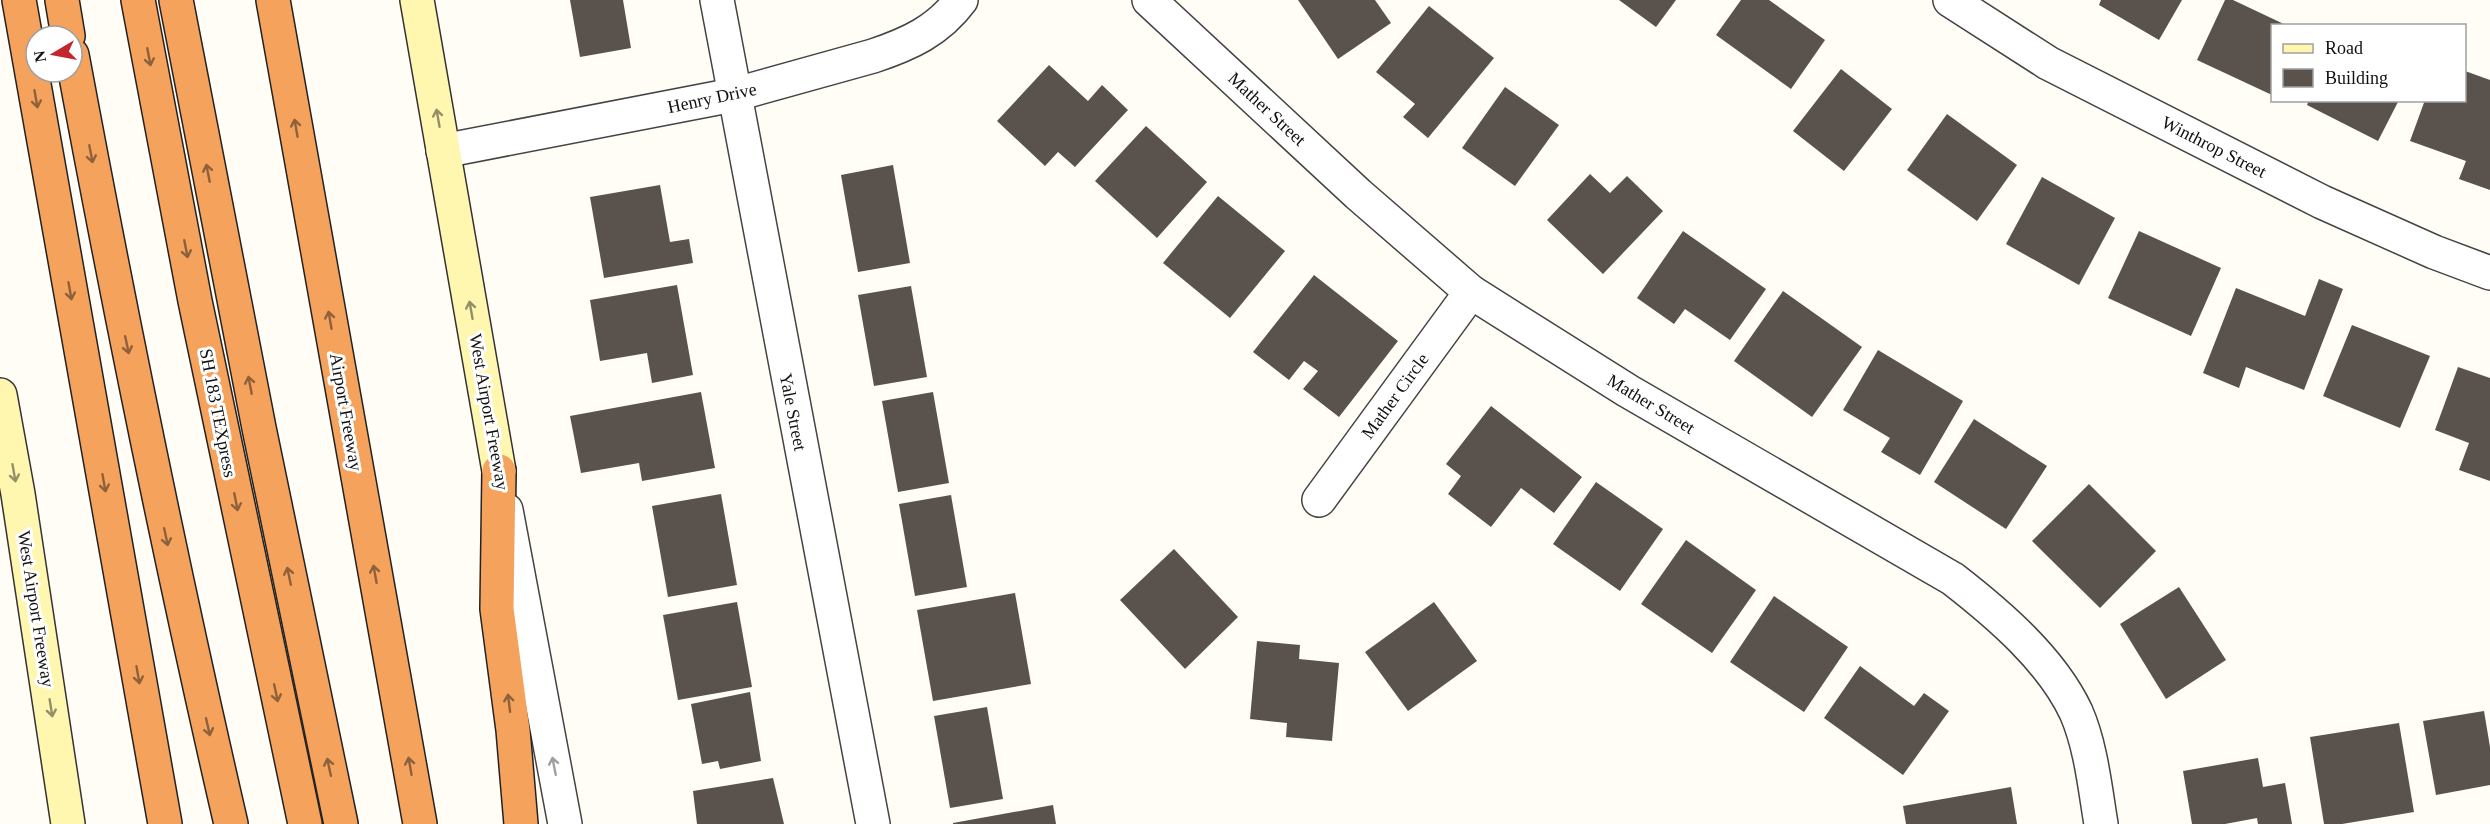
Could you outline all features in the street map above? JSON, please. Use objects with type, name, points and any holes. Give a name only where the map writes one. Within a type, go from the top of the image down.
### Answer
[{"type":"highway","points":[[19,0],[165,824]]},
{"type":"highway","points":[[62,0],[66,24]]},
{"type":"highway","name":"SH 183 TEXpress","points":[[138,0],[195,301],[305,824]]},
{"type":"highway","name":"SH 183 TEXpress","points":[[176,0],[256,417],[341,824]]},
{"type":"highway","name":"Airport Freeway","points":[[273,0],[420,824]]},
{"type":"highway","points":[[77,84],[122,322],[166,537],[231,824]]},
{"type":"highway","points":[[499,471],[497,609],[513,730],[521,824]]},
{"type":"main road","name":"West Airport Freeway","points":[[417,0],[499,471]]},
{"type":"main road","name":"West Airport Freeway","points":[[0,395],[18,494],[68,824]]},
{"type":"street","name":"Yale Street","points":[[717,0],[733,95],[873,824]]},
{"type":"street","name":"Henry Drive","points":[[443,151],[733,95],[892,49],[932,30],[948,18],[961,0]]},
{"type":"street","name":"Mather Street","points":[[1149,0],[1358,194],[1471,292],[1628,391],[1953,579],[1997,614],[2059,681],[2076,714],[2091,766],[2101,824]]},
{"type":"street","name":"Winthrop Street","points":[[1950,0],[2048,63],[2322,202],[2434,252],[2490,273]]},
{"type":"street","name":"Mather Circle","points":[[1318,500],[1471,292]]},
{"type":"street","name":"West Airport Freeway","points":[[499,471],[565,824]]},
{"type":"building","points":[[570,0],[623,0],[631,48],[580,57]]},
{"type":"building","points":[[1298,0],[1375,0],[1391,23],[1338,59]]},
{"type":"building","points":[[1619,0],[1676,0],[1656,27]]},
{"type":"building","points":[[1741,0],[1769,0],[1825,40],[1791,89],[1716,35]]},
{"type":"building","points":[[2101,0],[2182,0],[2159,40],[2099,5]]},
{"type":"building","points":[[2225,0],[2233,0],[2284,24],[2271,24],[2271,95],[2197,60]]},
{"type":"building","points":[[1429,6],[1494,58],[1428,138],[1403,117],[1415,104],[1376,72]]},
{"type":"building","points":[[1049,65],[1088,101],[1102,85],[1128,110],[1075,167],[1058,152],[1045,166],[997,121]]},
{"type":"building","points":[[1841,69],[1892,109],[1844,171],[1793,131]]},
{"type":"building","points":[[2466,71],[2490,80],[2490,190],[2459,179],[2466,161],[2410,141],[2424,102],[2466,102]]},
{"type":"building","points":[[1505,87],[1559,125],[1515,186],[1462,148]]},
{"type":"building","points":[[2308,102],[2398,102],[2378,141],[2307,105]]},
{"type":"building","points":[[1947,114],[2017,165],[1977,221],[1907,170]]},
{"type":"building","points":[[1146,126],[1207,182],[1157,238],[1095,181]]},
{"type":"building","points":[[893,165],[910,263],[858,272],[841,175]]},
{"type":"building","points":[[1590,174],[1610,193],[1627,176],[1663,211],[1603,274],[1547,220]]},
{"type":"building","points":[[2042,177],[2115,218],[2079,285],[2006,244]]},
{"type":"building","points":[[660,185],[670,242],[689,239],[693,263],[604,278],[590,197]]},
{"type":"building","points":[[1218,196],[1285,251],[1230,318],[1163,263]]},
{"type":"building","points":[[1683,231],[1766,289],[1730,340],[1685,309],[1674,324],[1637,298]]},
{"type":"building","points":[[2139,231],[2221,268],[2191,336],[2108,298]]},
{"type":"building","points":[[1314,275],[1398,341],[1339,417],[1303,389],[1318,371],[1304,361],[1289,380],[1253,352]]},
{"type":"building","points":[[2319,279],[2343,289],[2304,390],[2246,367],[2239,388],[2203,373],[2236,288],[2305,316]]},
{"type":"building","points":[[677,285],[693,375],[652,383],[647,353],[600,361],[590,300]]},
{"type":"building","points":[[911,286],[927,377],[874,386],[858,295]]},
{"type":"building","points":[[1783,291],[1862,347],[1812,417],[1734,361]]},
{"type":"building","points":[[2352,325],[2430,356],[2400,428],[2323,396]]},
{"type":"building","points":[[1878,350],[1963,401],[1920,475],[1881,452],[1890,438],[1843,410]]},
{"type":"building","points":[[2458,367],[2490,378],[2490,481],[2459,470],[2469,443],[2435,430]]},
{"type":"building","points":[[701,392],[715,468],[642,481],[639,463],[581,473],[570,416]]},
{"type":"building","points":[[933,392],[949,483],[898,492],[882,401]]},
{"type":"building","points":[[1491,406],[1582,477],[1554,513],[1521,488],[1491,527],[1448,494],[1461,476],[1446,464]]},
{"type":"building","points":[[1974,419],[2047,466],[2006,529],[1934,482]]},
{"type":"building","points":[[1596,482],[1663,529],[1620,591],[1553,544]]},
{"type":"building","points":[[2089,484],[2156,551],[2100,608],[2032,541]]},
{"type":"building","points":[[721,494],[737,585],[668,597],[652,506]]},
{"type":"building","points":[[951,495],[967,587],[915,596],[899,504]]},
{"type":"building","points":[[1686,540],[1756,590],[1712,653],[1641,604]]},
{"type":"building","points":[[1174,549],[1238,617],[1185,669],[1120,600]]},
{"type":"building","points":[[2179,587],[2226,660],[2166,699],[2120,624]]},
{"type":"building","points":[[1015,593],[1031,684],[933,701],[917,610]]},
{"type":"building","points":[[1774,596],[1848,647],[1804,712],[1730,662]]},
{"type":"building","points":[[737,602],[752,687],[678,700],[663,615]]},
{"type":"building","points":[[1434,602],[1477,661],[1408,711],[1365,652]]},
{"type":"building","points":[[1257,641],[1300,645],[1299,659],[1339,663],[1332,741],[1286,737],[1287,723],[1250,719]]},
{"type":"building","points":[[1860,666],[1914,706],[1924,693],[1949,711],[1903,775],[1824,718]]},
{"type":"building","points":[[750,692],[761,761],[720,769],[718,761],[702,764],[691,704]]},
{"type":"building","points":[[987,707],[1003,799],[950,808],[934,716]]},
{"type":"building","points":[[2484,711],[2490,747],[2490,785],[2436,795],[2423,721]]},
{"type":"building","points":[[2399,723],[2414,812],[2342,824],[2324,824],[2310,737]]},
{"type":"building","points":[[2258,758],[2263,787],[2285,783],[2292,824],[2258,824],[2257,818],[2225,824],[2192,824],[2183,771]]},
{"type":"building","points":[[773,778],[784,824],[697,824],[693,791]]},
{"type":"building","points":[[2011,787],[2017,824],[1906,824],[1903,806]]},
{"type":"building","points":[[1053,805],[1056,824],[953,824],[953,823]]}]
